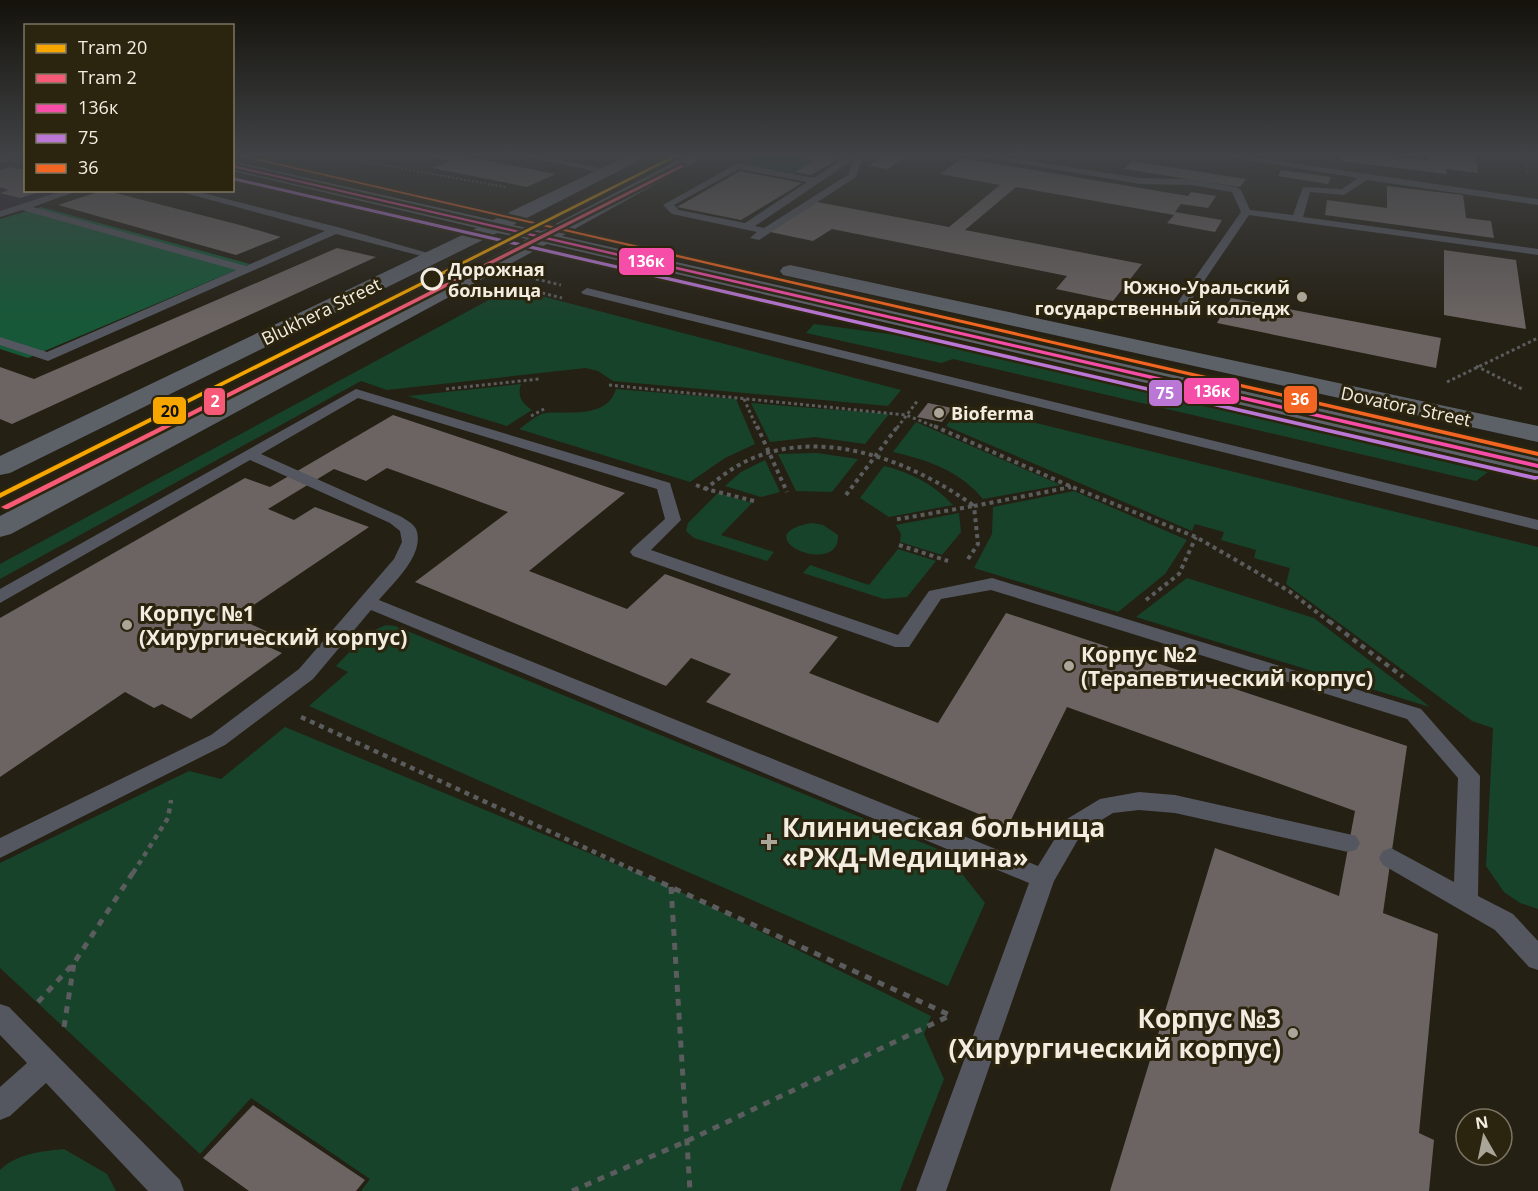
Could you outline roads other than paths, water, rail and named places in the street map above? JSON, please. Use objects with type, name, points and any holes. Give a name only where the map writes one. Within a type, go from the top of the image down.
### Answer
[{"type":"main road","name":"Dovatora Street","points":[[428,211],[1538,466]]},
{"type":"main road","name":"Dovatora Street","points":[[512,211],[1538,434]]},
{"type":"main road","name":"Blukhera Street","points":[[0,467],[528,211]]},
{"type":"main road","name":"Blukhera Street","points":[[0,528],[594,211]]},
{"type":"lane","points":[[35,211],[245,269]]},
{"type":"lane","points":[[260,211],[433,256]]},
{"type":"lane","points":[[674,211],[766,231]]},
{"type":"lane","points":[[746,227],[771,211]]},
{"type":"lane","points":[[755,238],[798,211]]},
{"type":"lane","points":[[1297,219],[1300,211]]},
{"type":"lane","points":[[1179,309],[1246,212],[1538,252]]},
{"type":"lane","points":[[0,340],[48,357],[337,230]]},
{"type":"lane","points":[[587,292],[1538,525]]},
{"type":"lane","points":[[0,597],[356,393],[664,486],[673,520],[639,552],[902,644],[935,595],[992,584],[1414,714],[1469,776],[1466,901]]},
{"type":"lane","points":[[0,849],[218,740],[306,674],[402,561],[410,542],[408,529],[396,520],[250,454]]},
{"type":"lane","points":[[368,602],[1043,878]]},
{"type":"lane","points":[[931,1191],[1043,878],[1075,825],[1108,805],[1139,801],[1174,804],[1348,843]]},
{"type":"lane","points":[[1391,858],[1504,922],[1538,959]]},
{"type":"lane","points":[[6,1023],[170,1191]]},
{"type":"lane","points":[[0,1106],[52,1068]]},
{"type":"tram line","name":"20","points":[[0,496],[567,211]]},
{"type":"tram line","name":"2","points":[[5,507],[594,211]]},
{"type":"place","name":"Дорожная больница","points":[[432,279]]},
{"type":"place","name":"Южно-Уральский государственный колледж","points":[[1302,297]]},
{"type":"place","name":"Bioferma","points":[[939,413]]},
{"type":"place","name":"Корпус №1 (Хирургический корпус)","points":[[127,625]]},
{"type":"place","name":"Корпус №2 (Терапевтический корпус)","points":[[1069,666]]},
{"type":"place","name":"Клиническая больница «РЖД-Медицина»","points":[[769,842]]},
{"type":"place","name":"Корпус №3 (Хирургический корпус)","points":[[1293,1033]]}]
